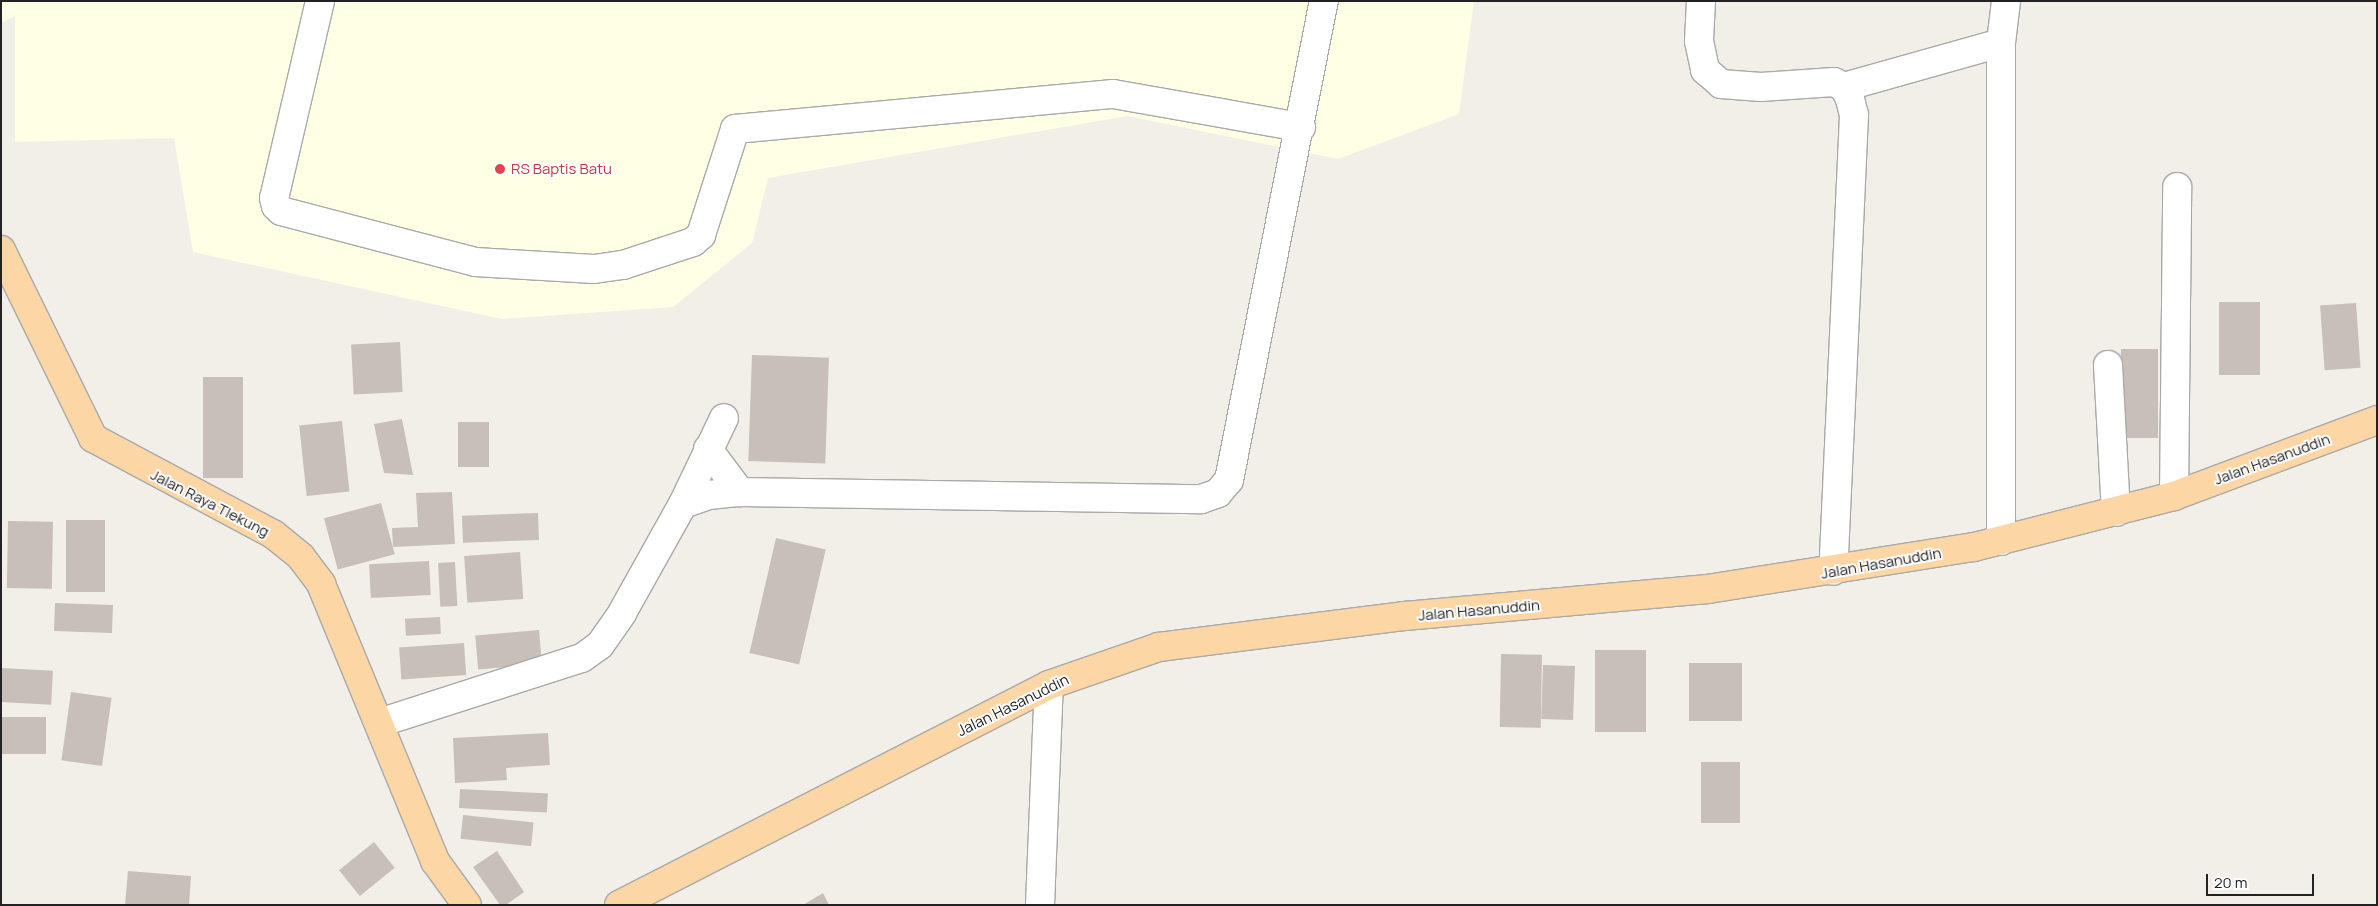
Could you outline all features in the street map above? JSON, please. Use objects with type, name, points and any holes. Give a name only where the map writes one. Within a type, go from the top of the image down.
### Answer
[{"type":"main road","name":"Jalan Raya Tlekung","points":[[1,250],[93,438],[273,534],[301,557],[321,584],[435,861],[466,905]]},
{"type":"main road","name":"Jalan Hasanuddin","points":[[619,905],[1049,685],[1117,659],[1204,638],[1708,589],[1834,571],[2001,541],[2174,496],[2377,420]]},
{"type":"street","points":[[683,504],[740,492],[1191,499],[1218,493],[1229,480],[1301,127],[1324,1]]},
{"type":"street","points":[[1701,1],[1699,41],[1705,70],[1721,84],[1761,87],[1820,81],[1844,87],[2001,43]]},
{"type":"street","points":[[2001,541],[2001,43],[2006,1]]},
{"type":"street","points":[[314,2],[274,198],[276,206],[281,211],[476,262],[594,269],[622,265],[693,242],[701,234],[735,128],[1113,94],[1301,127]]},
{"type":"street","points":[[1834,571],[1854,115],[1844,87]]},
{"type":"street","points":[[2174,496],[2177,187]]},
{"type":"street","points":[[2108,365],[2116,512]]},
{"type":"street","points":[[379,723],[582,658],[600,644],[622,612],[683,504],[724,418]]},
{"type":"street","points":[[708,449],[740,492]]},
{"type":"street","points":[[1040,905],[1049,685]]},
{"type":"shaded area","name":"RS Baptis Batu","points":[[1,1],[1474,1],[1459,114],[1338,159],[1127,116],[768,178],[752,243],[673,307],[502,319],[193,252],[174,138],[15,142],[15,16],[1,23]]},
{"type":"building","points":[[2219,302],[2260,302],[2260,375],[2219,375]]},
{"type":"building","points":[[2356,303],[2361,368],[2325,370],[2320,306]]},
{"type":"building","points":[[400,342],[403,392],[354,394],[351,345]]},
{"type":"building","points":[[2121,349],[2158,349],[2158,438],[2121,438]]},
{"type":"building","points":[[752,355],[829,358],[825,464],[748,461]]},
{"type":"building","points":[[203,377],[243,377],[243,478],[203,478]]},
{"type":"building","points":[[402,419],[413,475],[384,473],[374,424]]},
{"type":"building","points":[[342,421],[349,492],[307,496],[299,425]]},
{"type":"building","points":[[458,422],[489,422],[489,467],[458,467]]},
{"type":"building","points":[[452,492],[455,544],[393,547],[392,528],[418,527],[416,493]]},
{"type":"building","points":[[381,503],[395,554],[338,569],[324,518]]},
{"type":"building","points":[[538,513],[539,540],[463,543],[462,516]]},
{"type":"building","points":[[66,520],[105,520],[105,592],[66,592]]},
{"type":"building","points":[[8,521],[53,522],[52,589],[7,588]]},
{"type":"building","points":[[776,538],[826,549],[799,664],[749,653]]},
{"type":"building","points":[[520,552],[523,599],[467,603],[464,556]]},
{"type":"building","points":[[429,561],[431,595],[371,598],[369,564]]},
{"type":"building","points":[[455,562],[457,606],[440,607],[438,563]]},
{"type":"building","points":[[55,603],[113,605],[112,633],[54,631]]},
{"type":"building","points":[[440,617],[441,634],[406,636],[405,619]]},
{"type":"building","points":[[539,630],[542,664],[478,669],[475,636]]},
{"type":"building","points":[[464,643],[466,675],[401,679],[399,648]]},
{"type":"building","points":[[1595,650],[1646,650],[1646,732],[1595,732]]},
{"type":"building","points":[[1501,654],[1542,655],[1541,728],[1500,727]]},
{"type":"building","points":[[1689,663],[1742,663],[1742,721],[1689,721]]},
{"type":"building","points":[[1543,665],[1575,666],[1573,720],[1541,719]]},
{"type":"building","points":[[1,668],[53,671],[51,705],[1,702]]},
{"type":"building","points":[[71,692],[112,698],[102,766],[61,760]]},
{"type":"building","points":[[1,717],[46,717],[46,754],[1,754]]},
{"type":"building","points":[[548,733],[550,765],[506,768],[507,780],[455,783],[453,738]]},
{"type":"building","points":[[1701,762],[1740,762],[1740,823],[1701,823]]},
{"type":"building","points":[[460,789],[548,794],[547,813],[459,808]]},
{"type":"building","points":[[463,815],[534,822],[531,846],[460,839]]},
{"type":"building","points":[[374,842],[395,868],[360,896],[339,870]]},
{"type":"building","points":[[497,851],[524,892],[506,905],[500,905],[473,867]]},
{"type":"building","points":[[128,871],[191,876],[189,905],[125,905]]},
{"type":"building","points":[[823,893],[829,905],[803,905]]},
{"type":"place","name":"RS Baptis Batu","points":[[500,169]]}]
